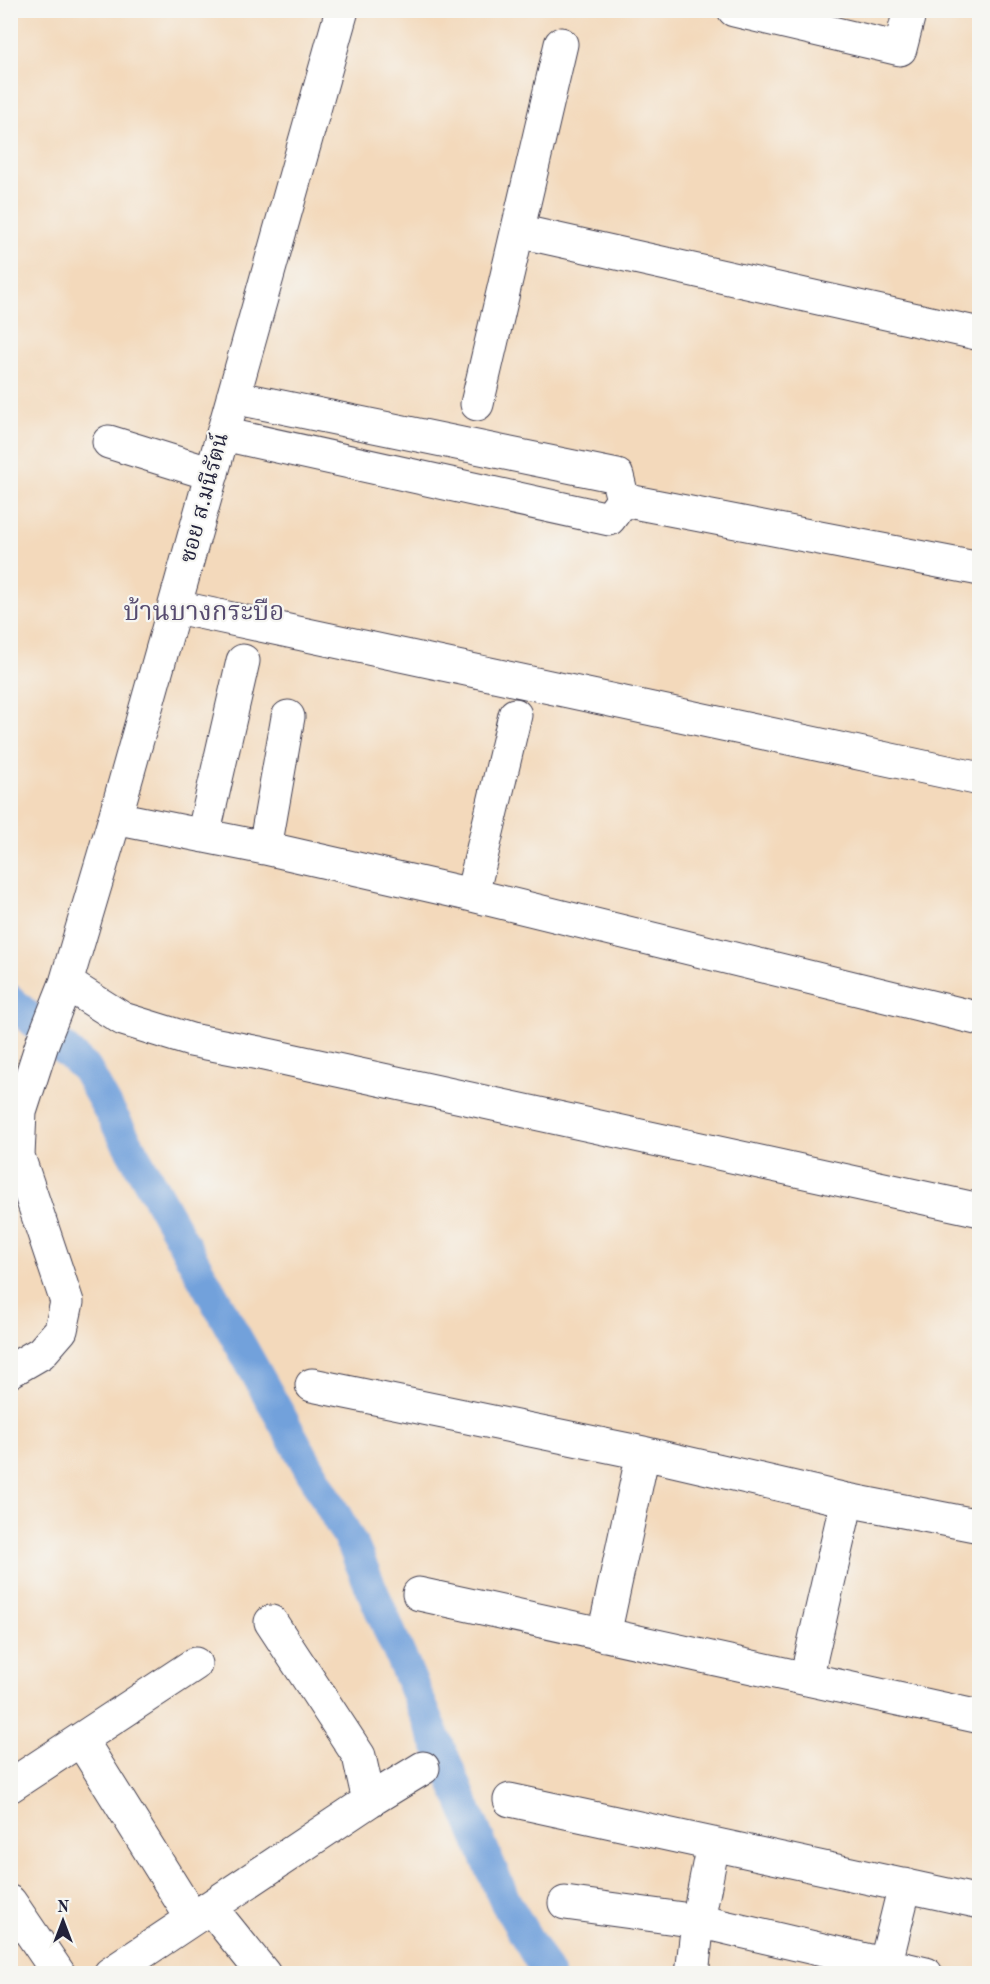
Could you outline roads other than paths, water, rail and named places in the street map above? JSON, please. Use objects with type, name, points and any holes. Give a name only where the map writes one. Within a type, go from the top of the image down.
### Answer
[{"type":"street","name":"ซอย ส.มนีรัตน์","points":[[14,1157],[20,1112],[43,1041],[66,984],[115,818],[342,10]]},
{"type":"street","points":[[734,10],[900,49],[910,10]]},
{"type":"street","points":[[477,404],[561,44]]},
{"type":"street","points":[[518,231],[980,334]]},
{"type":"street","points":[[233,397],[617,476],[623,500]]},
{"type":"street","points":[[223,434],[609,519],[623,500]]},
{"type":"street","points":[[109,442],[212,474]]},
{"type":"street","points":[[623,500],[980,570]]},
{"type":"street","points":[[176,607],[980,778]]},
{"type":"street","points":[[203,836],[243,661]]},
{"type":"street","points":[[472,895],[515,715]]},
{"type":"street","points":[[265,848],[288,717]]},
{"type":"street","points":[[115,818],[265,848],[472,895],[980,1019]]},
{"type":"street","points":[[66,984],[123,1018],[191,1040],[980,1210]]},
{"type":"street","points":[[10,1371],[40,1353],[61,1330],[67,1302],[14,1157]]},
{"type":"street","points":[[312,1385],[643,1453],[847,1500],[980,1526]]},
{"type":"street","points":[[604,1635],[643,1453]]},
{"type":"street","points":[[806,1679],[847,1500]]},
{"type":"street","points":[[419,1594],[980,1718]]},
{"type":"street","points":[[271,1622],[359,1756],[369,1801]]},
{"type":"street","points":[[10,1786],[195,1664]]},
{"type":"street","points":[[81,1740],[201,1912],[264,1974]]},
{"type":"street","points":[[110,1974],[369,1801],[423,1768]]},
{"type":"street","points":[[510,1800],[980,1902]]},
{"type":"street","points":[[692,1974],[698,1921],[713,1844]]},
{"type":"street","points":[[884,1968],[905,1885]]},
{"type":"street","points":[[10,1902],[59,1974]]},
{"type":"street","points":[[565,1903],[698,1921],[884,1968],[926,1974]]},
{"type":"waterway","points":[[10,1000],[86,1069],[354,1548],[505,1901],[548,1974]]},
{"type":"district","name":"บ้านบางกระบือ","points":[[204,613]]}]
